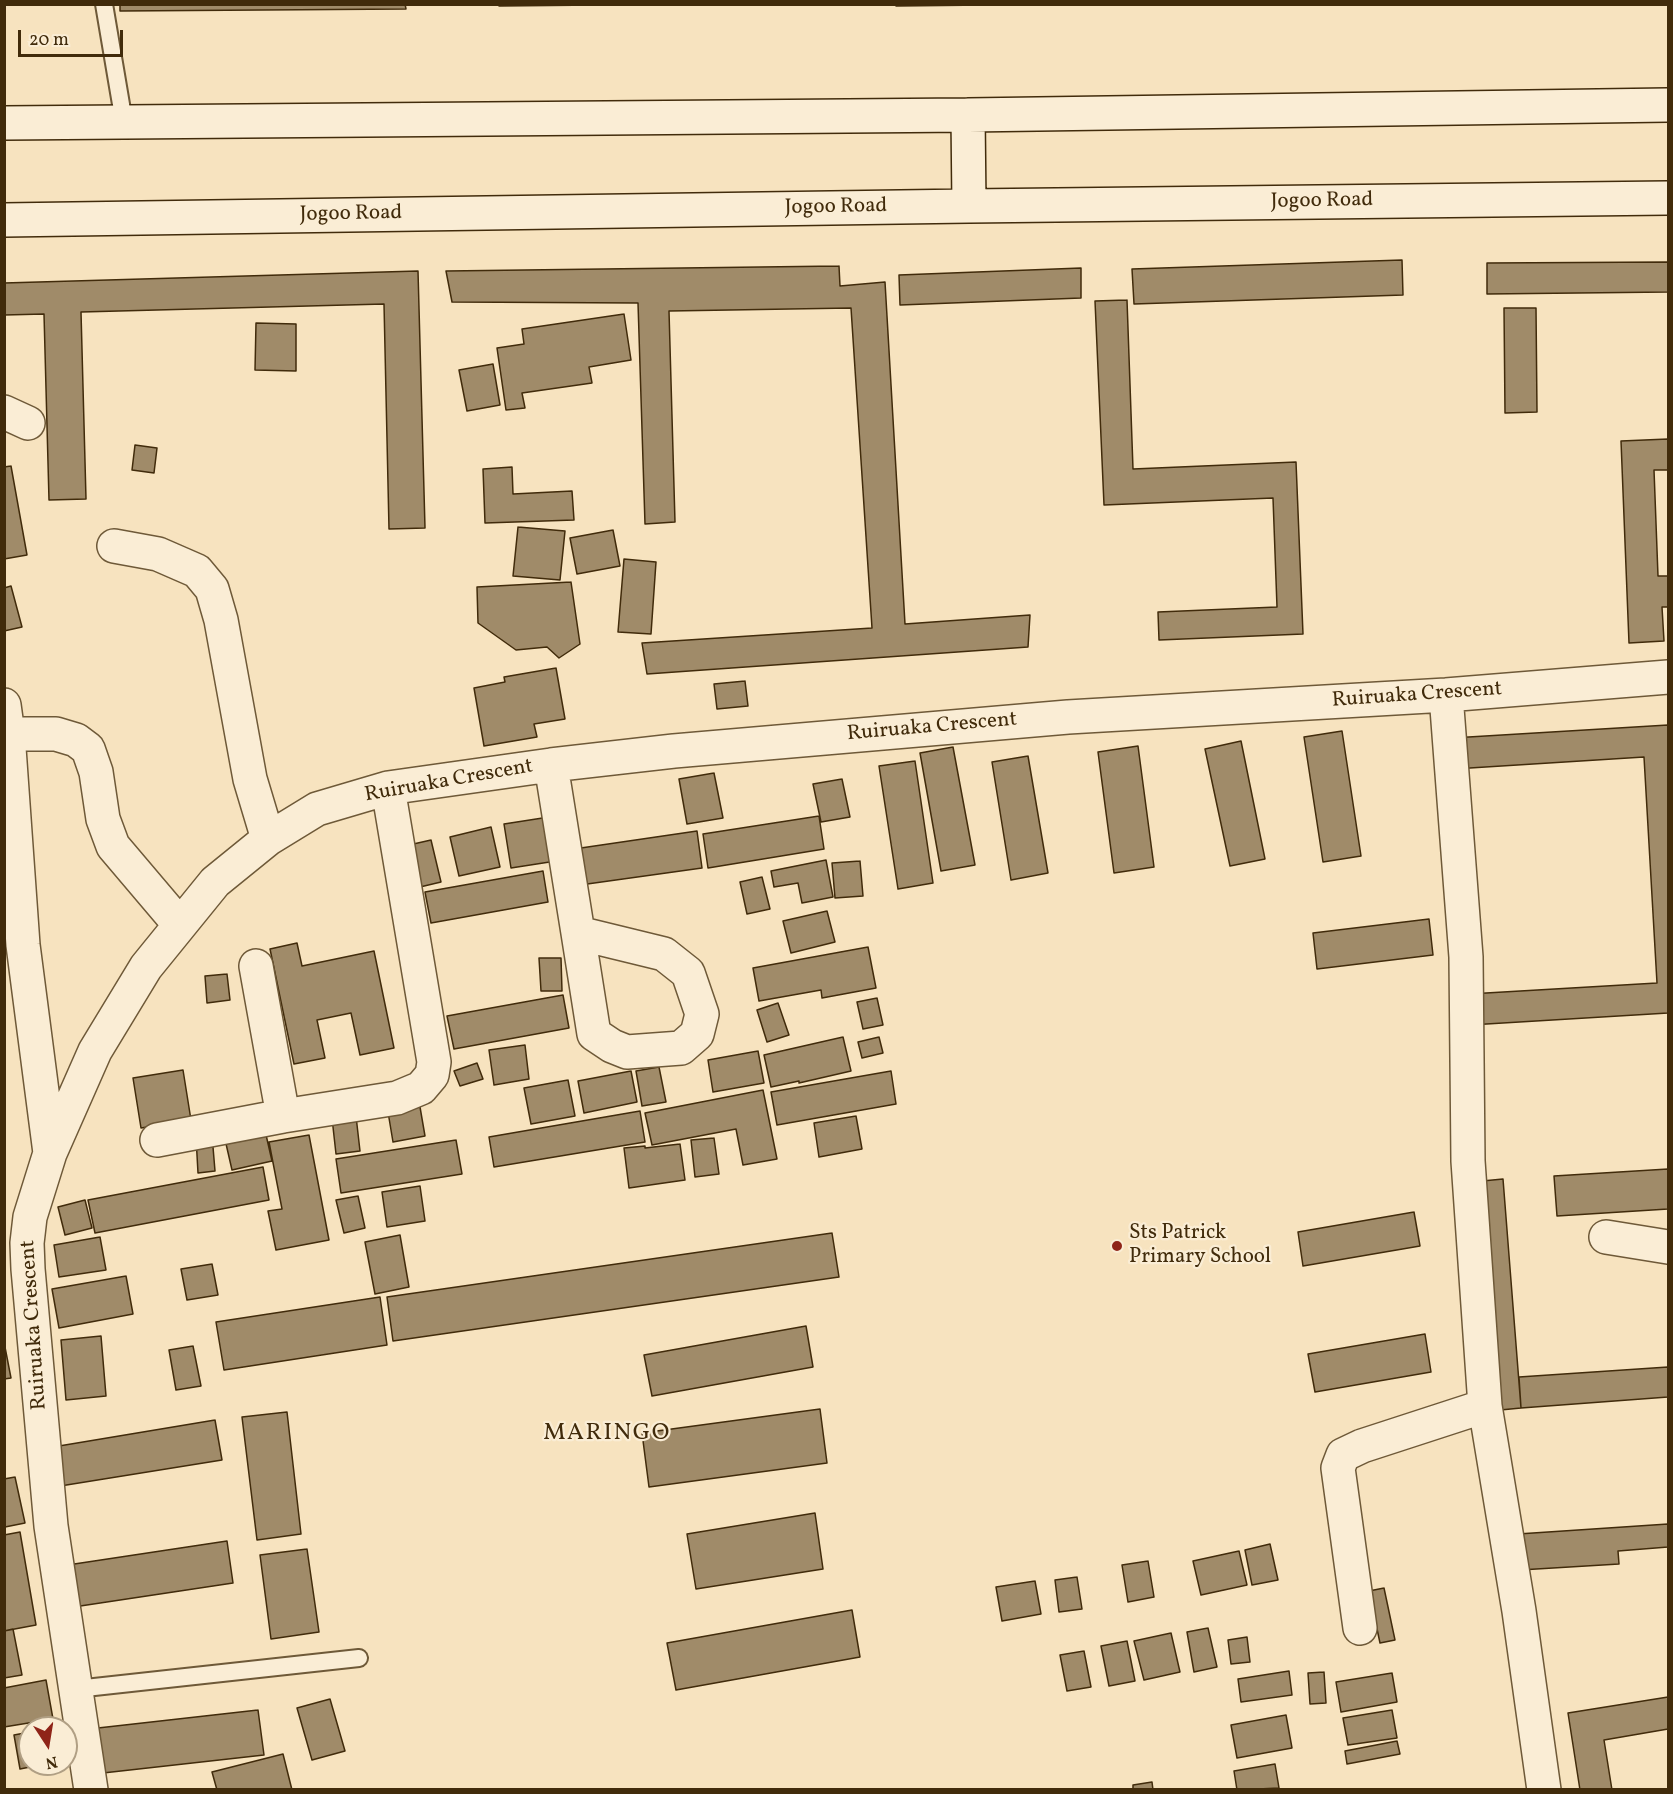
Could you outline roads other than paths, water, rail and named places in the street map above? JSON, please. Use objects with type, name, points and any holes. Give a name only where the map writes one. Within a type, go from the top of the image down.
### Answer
[{"type":"street","points":[[4,123],[968,115],[1668,105]]},
{"type":"street","points":[[968,115],[969,206]]},
{"type":"street","name":"Jogoo Road","points":[[4,220],[1668,198]]},
{"type":"street","points":[[114,546],[158,554],[197,571],[212,589],[221,620],[250,779],[268,839]]},
{"type":"street","name":"Ruiruaka Crescent","points":[[91,1790],[51,1526],[28,1260],[30,1217],[50,1153],[95,1051],[146,968],[215,882],[268,839],[317,809],[388,788],[551,765],[674,751],[1068,717],[1446,695],[1668,677]]},
{"type":"street","points":[[1446,695],[1466,957],[1468,1161],[1485,1406],[1519,1611],[1544,1790]]},
{"type":"street","points":[[50,1153],[23,945],[6,719],[76,740],[88,749],[96,772],[103,819],[113,846],[180,925]]},
{"type":"street","points":[[551,765],[578,933]]},
{"type":"street","points":[[158,1140],[283,1116],[397,1098],[421,1088],[432,1075],[434,1062],[388,788]]},
{"type":"street","points":[[256,966],[283,1116]]},
{"type":"street","points":[[1606,1236],[1668,1247]]},
{"type":"street","points":[[1359,1628],[1338,1468],[1343,1455],[1362,1446],[1485,1406]]},
{"type":"lane","points":[[104,4],[124,122]]},
{"type":"lane","points":[[76,1689],[359,1658]]},
{"type":"place","name":"Sts Patrick Primary School","points":[[1117,1246]]},
{"type":"district","name":"MARINGO","points":[[607,1435]]}]
